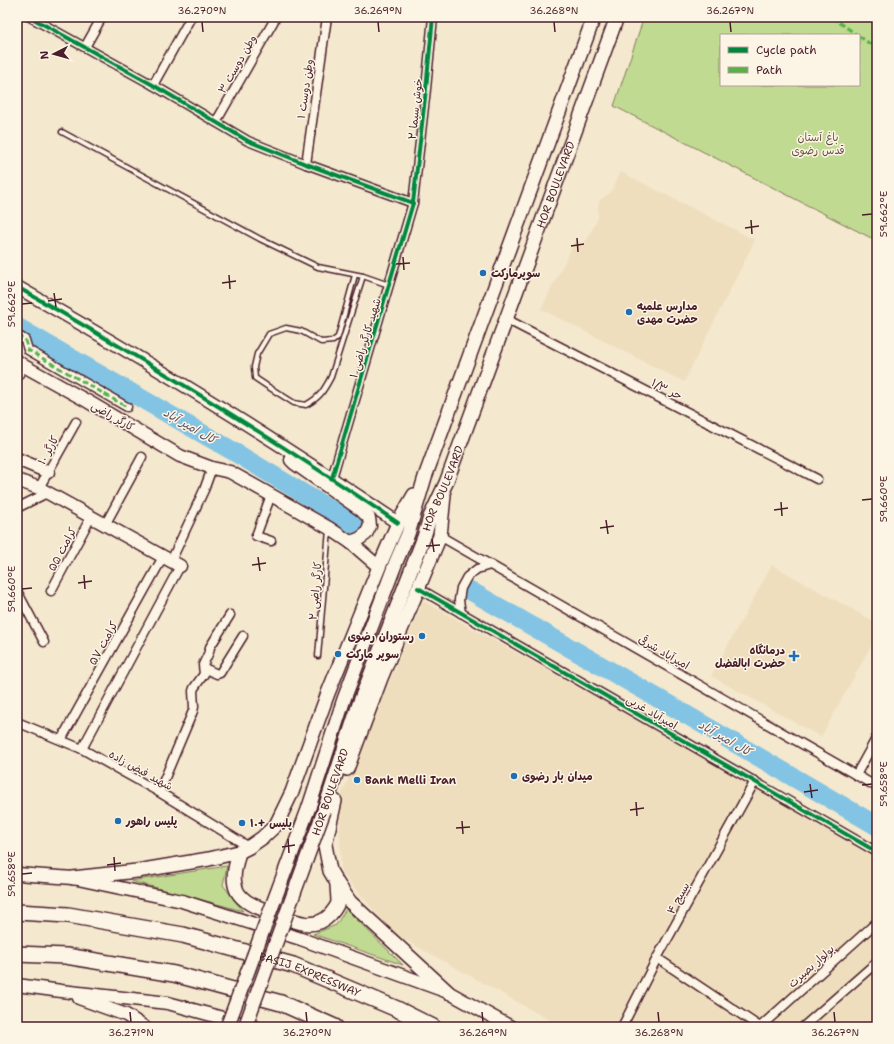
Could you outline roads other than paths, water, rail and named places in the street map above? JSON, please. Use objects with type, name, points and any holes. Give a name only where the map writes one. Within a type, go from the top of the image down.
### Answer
[{"type":"highway","name":"BASIJ EXPRESSWAY","points":[[17,912],[68,915],[183,935],[293,965],[397,1009],[433,1027]]},
{"type":"highway","points":[[17,954],[66,956],[174,974],[281,1003],[335,1027]]},
{"type":"main road","name":"HOR BOULEVARD","points":[[227,1027],[309,807],[344,699],[408,534],[425,477],[594,17]]},
{"type":"main road","name":"HOR BOULEVARD","points":[[245,1027],[324,811],[359,704],[430,517],[446,483],[617,17]]},
{"type":"main road","points":[[73,878],[137,871],[209,859],[244,850],[262,838],[276,825],[292,792],[328,693],[379,567],[398,523],[425,477]]},
{"type":"main road","points":[[446,483],[440,536],[381,678],[334,804],[325,845],[330,871],[350,902],[448,992]]},
{"type":"main road","points":[[244,850],[235,869],[235,885],[238,892],[243,898],[254,906],[293,921],[306,924],[318,923],[328,917],[338,902],[337,883]]},
{"type":"street","points":[[30,17],[153,85],[248,141],[413,203]]},
{"type":"street","points":[[85,47],[102,17]]},
{"type":"street","points":[[153,85],[191,17]]},
{"type":"street","name":"وطن دوست ۳","points":[[216,122],[276,17]]},
{"type":"street","name":"وطن دوست ۱","points":[[306,164],[327,17]]},
{"type":"street","name":"خوش سیما ۲","points":[[413,203],[433,17]]},
{"type":"street","name":"شهید کارگر راضی ۱","points":[[332,478],[413,203]]},
{"type":"street","points":[[17,288],[98,334],[268,438],[332,478],[398,523]]},
{"type":"street","name":"حر ۱/۳","points":[[506,319],[817,479]]},
{"type":"street","points":[[17,335],[25,340],[28,350],[127,408]]},
{"type":"street","points":[[17,377],[20,364]]},
{"type":"street","name":"کارگر راضی","points":[[20,364],[87,401],[180,456],[212,468],[230,472],[271,495],[329,528],[350,542],[379,567]]},
{"type":"street","name":"کارگر ۱۰","points":[[43,490],[48,472],[76,422]]},
{"type":"street","points":[[268,438],[294,463],[361,510],[369,518],[370,526],[366,534],[350,542]]},
{"type":"street","points":[[106,525],[142,457]]},
{"type":"street","points":[[17,459],[48,472]]},
{"type":"street","points":[[82,749],[172,561],[204,490],[212,468]]},
{"type":"street","points":[[17,480],[43,490],[172,561]]},
{"type":"street","points":[[17,508],[43,490]]},
{"type":"street","points":[[271,495],[256,536],[271,541]]},
{"type":"street","name":"کرامت ۵۵","points":[[51,591],[92,517]]},
{"type":"street","name":"امیرآباد شرقی","points":[[440,536],[877,787]]},
{"type":"street","name":"کرامت ۵۷","points":[[61,740],[172,561]]},
{"type":"street","points":[[461,613],[459,600],[461,588],[467,577],[477,569],[490,565]]},
{"type":"street","name":"امیرآباد غربی","points":[[418,588],[877,852]]},
{"type":"street","points":[[17,590],[44,642]]},
{"type":"street","points":[[160,792],[193,711],[193,691],[204,674],[204,665],[210,647],[230,615]]},
{"type":"street","points":[[204,668],[217,674],[220,673],[243,636]]},
{"type":"street","name":"شهید فیض زاده","points":[[17,722],[82,749],[160,792],[244,850]]},
{"type":"street","points":[[856,775],[877,737]]},
{"type":"street","name":"بسیج ۴","points":[[622,1027],[657,958],[755,781]]},
{"type":"street","points":[[17,874],[73,878],[182,901],[301,939],[448,992],[511,1027]]},
{"type":"street","name":"بولوار بصیرت","points":[[760,1027],[877,922]]},
{"type":"street","points":[[657,958],[760,1027]]},
{"type":"street","points":[[803,1027],[877,962]]},
{"type":"street","points":[[17,985],[168,1003],[255,1027]]},
{"type":"street","points":[[61,991],[126,1015],[144,1027]]},
{"type":"lane","points":[[62,132],[260,239],[318,267],[355,274],[390,285]]},
{"type":"lane","points":[[355,274],[338,337],[333,341],[322,342],[301,331],[286,328],[269,334],[257,354],[254,367],[255,378],[294,403],[306,405],[315,400],[323,392],[331,377],[363,276]]},
{"type":"lane","name":"کارگر راضی ۲","points":[[318,656],[329,528]]},
{"type":"waterway","name":"کال امیر آباد","points":[[17,327],[231,450],[361,528]]},
{"type":"waterway","name":"کال امیر آباد","points":[[469,590],[877,826]]},
{"type":"place","name":"سوپرمارکت","points":[[483,273]]},
{"type":"place","name":"مدارس علمیه حضرت مهدی","points":[[629,312]]},
{"type":"place","name":"رستوران رضوی","points":[[422,636]]},
{"type":"place","name":"سوپر مارکت","points":[[338,654]]},
{"type":"place","name":"درمانگاه حضرت ابالفضل","points":[[794,656]]},
{"type":"place","name":"میدان بار رضوی","points":[[514,776]]},
{"type":"place","name":"Bank Melli Iran","points":[[357,780]]},
{"type":"place","name":"پلیس راهور","points":[[118,821]]},
{"type":"place","name":"پلیس +۱۰","points":[[242,823]]},
{"type":"park label","name":"باغ آستان قدس رضوی","points":[[818,143]]}]
